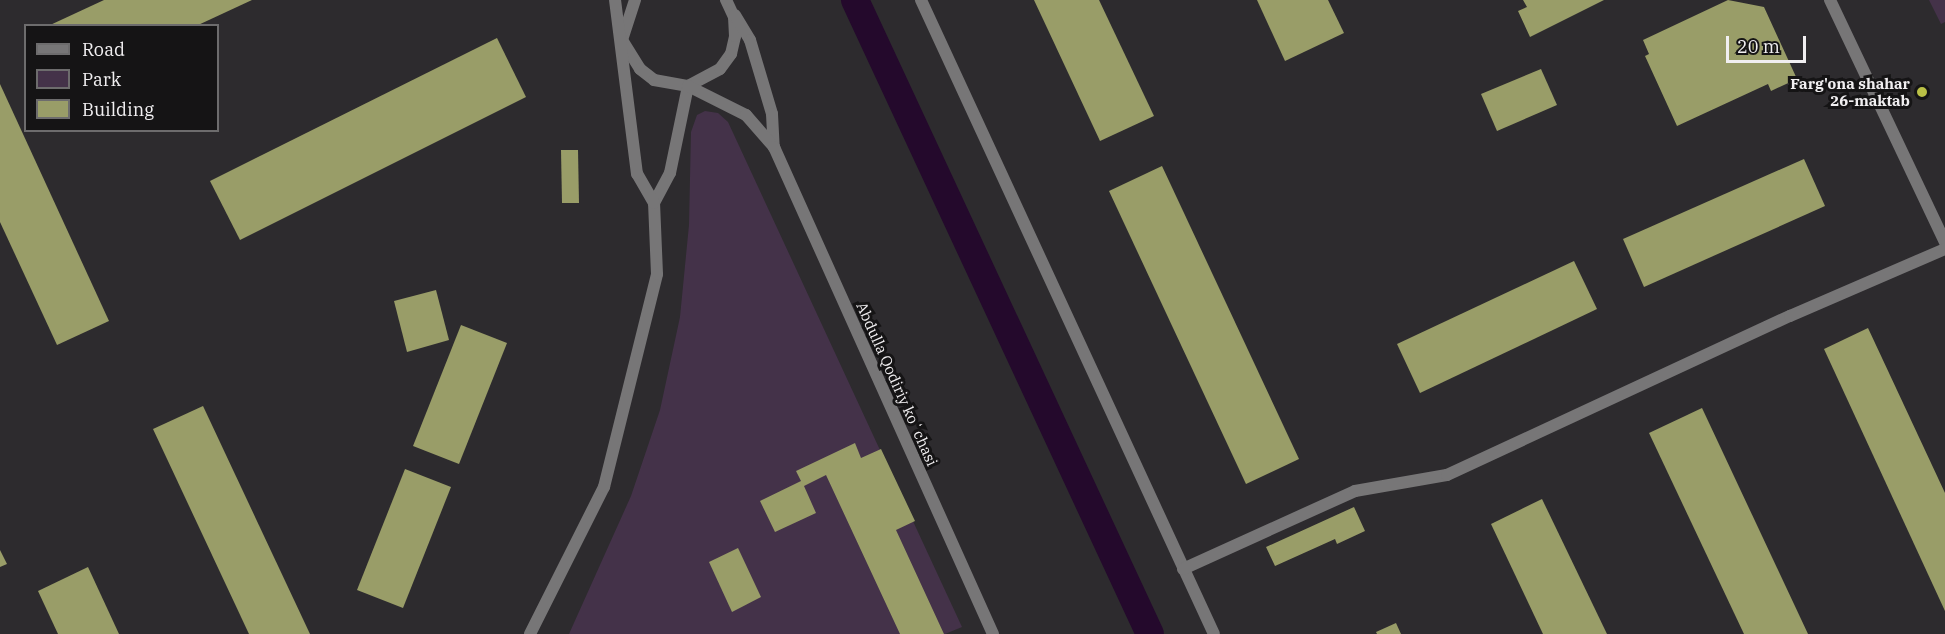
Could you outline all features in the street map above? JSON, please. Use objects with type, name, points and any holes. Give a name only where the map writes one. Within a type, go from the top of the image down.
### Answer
[{"type":"street","points":[[530,634],[604,487],[657,274],[654,203],[637,174],[622,40],[615,0]]},
{"type":"street","points":[[622,40],[635,0]]},
{"type":"street","points":[[654,203],[670,173],[688,86],[706,80],[720,69],[731,54],[735,36],[734,17],[726,0]]},
{"type":"street","name":"Abdulla Qodiriy koʻchasi","points":[[726,0],[750,40],[772,114],[774,147]]},
{"type":"street","points":[[921,0],[1214,634]]},
{"type":"street","points":[[1830,0],[1945,242]]},
{"type":"street","name":"Abdulla Qodiriy koʻchasi","points":[[622,40],[640,69],[654,80],[688,86],[746,115],[774,147],[993,634]]},
{"type":"street","points":[[1183,569],[1355,491],[1447,475],[1790,316],[1945,249]]},
{"type":"green space","points":[[1929,0],[1945,0],[1945,22],[1941,24]]},
{"type":"green space","points":[[705,111],[718,113],[728,122],[962,627],[945,634],[569,634],[631,496],[660,410],[680,317],[689,225],[691,132],[697,115]]},
{"type":"building","points":[[104,0],[252,0],[200,24],[52,24]]},
{"type":"building","points":[[1034,0],[1099,0],[1154,116],[1100,141]]},
{"type":"building","points":[[1257,0],[1328,0],[1344,33],[1285,61]]},
{"type":"building","points":[[1523,0],[1604,0],[1530,37],[1518,11],[1527,7]]},
{"type":"building","points":[[1728,0],[1764,7],[1797,79],[1771,91],[1768,84],[1677,126],[1645,56],[1649,54],[1643,40]]},
{"type":"building","points":[[497,38],[526,97],[240,240],[210,181]]},
{"type":"building","points":[[1541,69],[1557,105],[1497,131],[1481,94]]},
{"type":"building","points":[[0,84],[109,321],[57,345],[0,222]]},
{"type":"building","points":[[561,150],[578,150],[579,203],[562,203]]},
{"type":"building","points":[[1804,159],[1825,206],[1644,287],[1623,239]]},
{"type":"building","points":[[1162,166],[1299,459],[1246,484],[1109,191]]},
{"type":"building","points":[[1574,261],[1597,309],[1420,393],[1397,344]]},
{"type":"building","points":[[436,290],[449,340],[407,352],[394,301]]},
{"type":"building","points":[[461,325],[507,343],[459,464],[413,446]]},
{"type":"building","points":[[1868,328],[1945,493],[1945,611],[1824,349]]},
{"type":"building","points":[[203,406],[310,634],[249,634],[153,429]]},
{"type":"building","points":[[1702,408],[1808,634],[1744,634],[1649,433]]},
{"type":"building","points":[[855,443],[861,458],[881,449],[915,521],[896,530],[944,634],[900,634],[826,475],[804,486],[816,513],[775,532],[760,501],[801,481],[796,471]]},
{"type":"building","points":[[405,469],[451,487],[403,608],[357,590]]},
{"type":"building","points":[[1542,499],[1607,634],[1543,634],[1491,524]]},
{"type":"building","points":[[1354,507],[1365,531],[1337,544],[1335,539],[1275,566],[1266,547]]},
{"type":"building","points":[[738,548],[761,597],[732,612],[709,562]]},
{"type":"building","points":[[0,550],[7,564],[0,567]]},
{"type":"building","points":[[88,567],[119,634],[58,634],[38,591]]},
{"type":"building","points":[[1396,623],[1401,634],[1377,634],[1376,632]]},
{"type":"waterway","points":[[855,0],[1150,634]]},
{"type":"place","name":"Farg'ona shahar 26-maktab","points":[[1922,92]]}]
